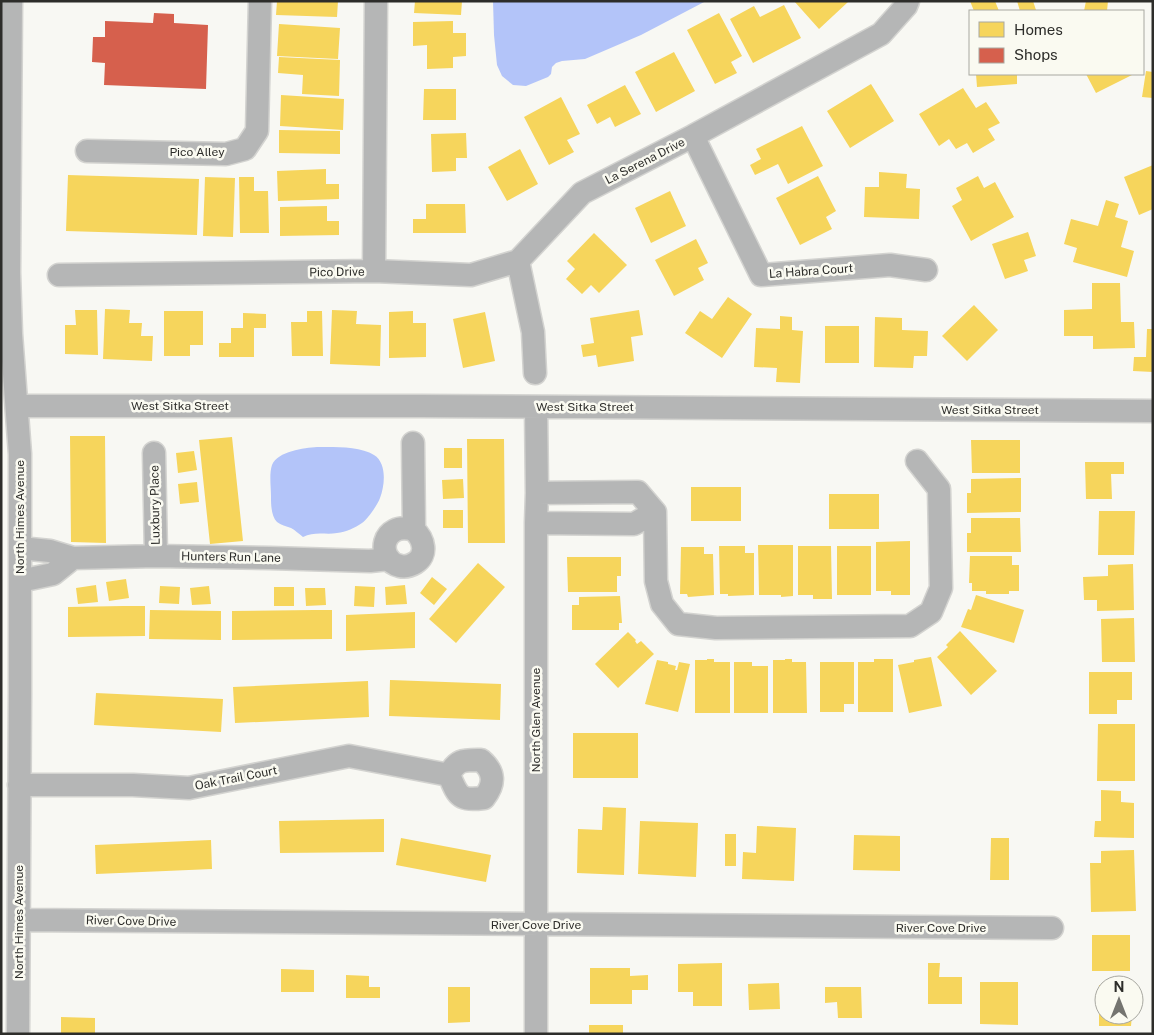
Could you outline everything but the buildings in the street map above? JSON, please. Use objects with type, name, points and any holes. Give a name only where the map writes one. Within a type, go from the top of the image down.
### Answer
[{"type":"street","name":"North Himes Avenue","points":[[11,1],[5,273],[20,454],[20,581],[11,693],[19,785],[18,1034]]},
{"type":"street","name":"Pico Alley","points":[[87,151],[226,154],[244,148],[257,131],[260,1]]},
{"type":"street","name":"Pico Drive","points":[[60,275],[374,271],[376,1]]},
{"type":"street","name":"La Serena Drive","points":[[518,261],[582,193],[693,136],[881,34],[906,6],[908,1]]},
{"type":"street","name":"La Habra Court","points":[[693,136],[760,275],[890,265],[926,270]]},
{"type":"street","points":[[374,271],[471,275],[518,261],[533,332],[535,373]]},
{"type":"street","name":"West Sitka Street","points":[[17,406],[536,406],[1153,411]]},
{"type":"street","name":"North Glen Avenue","points":[[536,406],[536,1034]]},
{"type":"street","name":"Hunters Run Lane","points":[[20,548],[50,551],[73,558],[156,556],[370,562],[389,560],[384,548],[391,532],[405,527],[414,530],[413,443]]},
{"type":"street","name":"Luxbury Place","points":[[154,453],[156,556]]},
{"type":"street","points":[[537,493],[638,492],[655,512],[656,581],[662,604],[678,624],[716,628],[910,626],[931,612],[941,588],[939,489],[917,461]]},
{"type":"street","points":[[536,523],[634,524],[655,512]]},
{"type":"street","points":[[20,581],[53,574],[73,558]]},
{"type":"street","name":"Oak Trail Court","points":[[19,785],[133,785],[189,788],[348,756],[449,775]]},
{"type":"street","name":"River Cove Drive","points":[[19,920],[1052,928]]},
{"type":"water","points":[[493,1],[706,1],[641,35],[585,59],[556,63],[548,77],[526,86],[513,85],[502,76],[497,65]]},
{"type":"water","points":[[317,447],[362,450],[374,455],[381,463],[383,469],[383,487],[375,507],[359,525],[350,530],[333,534],[311,534],[303,537],[277,522],[274,517],[271,503],[271,469],[275,460],[285,453]]}]
